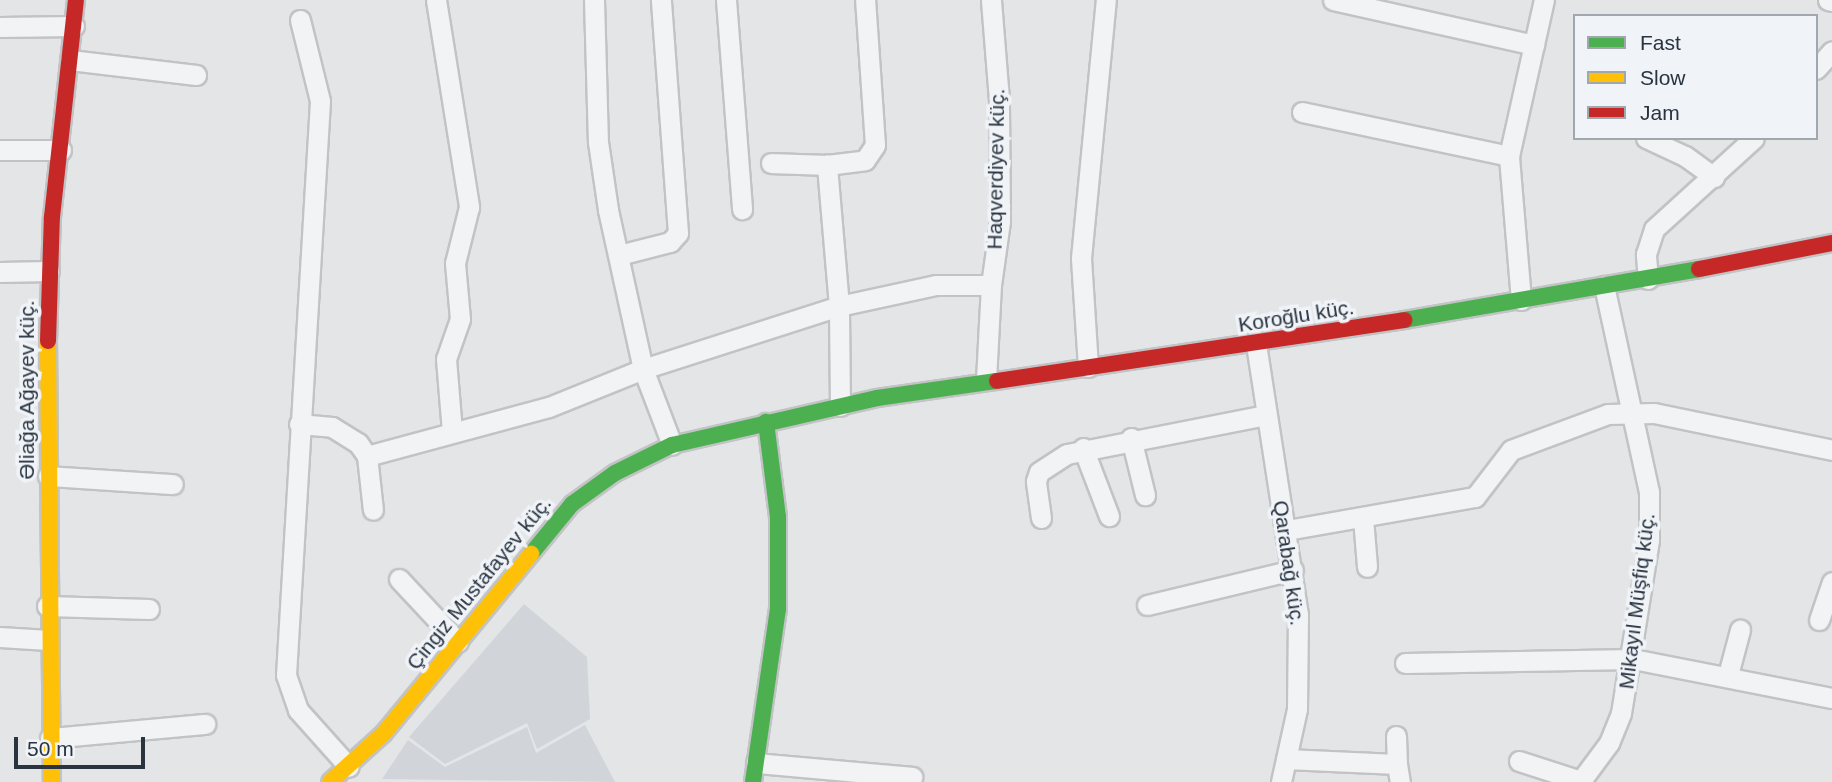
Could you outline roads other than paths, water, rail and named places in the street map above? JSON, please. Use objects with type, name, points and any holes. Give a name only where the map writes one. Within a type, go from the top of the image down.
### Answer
[{"type":"street","name":"Əliağa Ağayev küç.","points":[[52,782],[47,606],[49,271],[76,0]]},
{"type":"street","points":[[436,0],[469,207],[455,263],[460,318],[446,359],[452,432]]},
{"type":"street","points":[[594,0],[598,142],[643,369],[672,445]]},
{"type":"street","points":[[619,255],[670,242],[678,233],[661,0]]},
{"type":"street","points":[[726,0],[742,209]]},
{"type":"street","points":[[771,163],[827,164],[865,160],[875,145],[864,0]]},
{"type":"street","name":"Haqverdiyev küç.","points":[[986,380],[990,285],[1000,221],[999,100],[991,0]]},
{"type":"street","points":[[1088,367],[1081,258],[1106,0]]},
{"type":"street","points":[[1334,0],[1534,45]]},
{"type":"street","points":[[1521,300],[1509,156],[1544,0]]},
{"type":"street","points":[[300,20],[320,101],[299,424],[287,685],[298,709],[349,767]]},
{"type":"street","points":[[0,27],[74,26]]},
{"type":"street","points":[[1818,67],[1832,51]]},
{"type":"street","points":[[70,60],[196,75]]},
{"type":"street","points":[[1302,112],[1509,156]]},
{"type":"street","points":[[1650,140],[1685,156],[1714,177]]},
{"type":"street","points":[[1648,279],[1646,254],[1654,229],[1752,140]]},
{"type":"street","points":[[0,150],[61,150]]},
{"type":"street","points":[[827,164],[839,306],[840,406]]},
{"type":"street","name":"Koroğlu küç.","points":[[766,422],[986,380],[1256,344],[1648,279],[1832,243]]},
{"type":"street","points":[[0,272],[49,271]]},
{"type":"street","points":[[367,456],[549,407],[643,369],[839,306],[936,285],[990,285]]},
{"type":"street","name":"Mikayıl Müşfiq küç.","points":[[1581,781],[1616,729],[1633,659],[1650,517],[1632,412],[1604,286]]},
{"type":"street","name":"Qarabağ küç.","points":[[1256,344],[1265,415],[1293,570],[1300,662],[1281,782]]},
{"type":"street","points":[[1287,530],[1475,497],[1511,450],[1591,419],[1632,412],[1832,450]]},
{"type":"street","points":[[1041,518],[1035,481],[1039,472],[1083,448],[1265,415]]},
{"type":"street","points":[[766,422],[779,560],[776,622],[755,773],[912,777]]},
{"type":"street","name":"Çingiz Mustafayev küç.","points":[[330,782],[384,733],[572,504],[615,473],[672,445],[766,422]]},
{"type":"street","points":[[299,424],[332,427],[358,443],[367,456],[373,510]]},
{"type":"street","points":[[1131,438],[1144,495]]},
{"type":"street","points":[[1083,448],[1109,516]]},
{"type":"street","points":[[48,476],[173,484]]},
{"type":"street","points":[[1363,518],[1367,567]]},
{"type":"street","points":[[1147,605],[1293,570]]},
{"type":"street","points":[[399,579],[458,642]]},
{"type":"street","points":[[1819,620],[1832,582]]},
{"type":"street","points":[[47,606],[149,609]]},
{"type":"street","points":[[1727,675],[1740,630]]},
{"type":"street","points":[[0,637],[48,640]]},
{"type":"street","points":[[1405,663],[1633,659],[1727,675],[1832,698]]},
{"type":"street","points":[[50,738],[205,724]]},
{"type":"street","points":[[1286,759],[1399,773],[1396,736]]},
{"type":"street","points":[[1519,761],[1581,781]]}]
